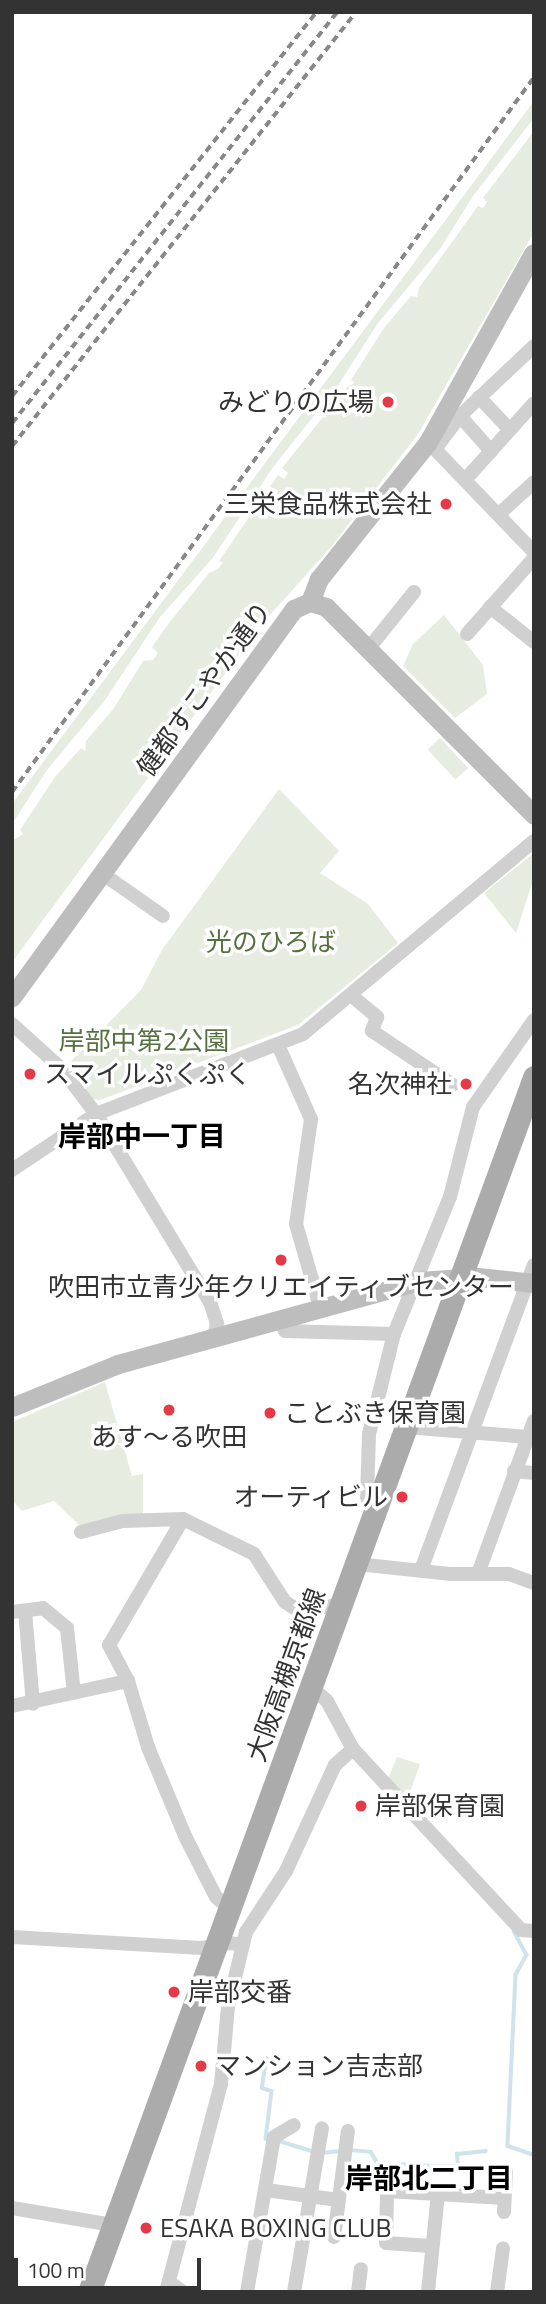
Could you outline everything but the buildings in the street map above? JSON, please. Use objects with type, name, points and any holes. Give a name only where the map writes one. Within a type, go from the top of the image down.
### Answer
[{"type":"main road","name":"大阪高槻京都線","points":[[89,2292],[459,1279],[526,1125],[534,1077]]},
{"type":"street","points":[[432,445],[533,253]]},
{"type":"street","points":[[310,602],[319,579],[432,445],[534,346]]},
{"type":"street","points":[[479,397],[509,429]]},
{"type":"street","points":[[465,480],[534,403]]},
{"type":"street","points":[[460,416],[491,450]]},
{"type":"street","points":[[432,445],[534,552]]},
{"type":"street","points":[[499,514],[534,482]]},
{"type":"street","points":[[467,634],[534,558]]},
{"type":"street","points":[[369,648],[414,593]]},
{"type":"street","name":"健都すこやか通り","points":[[12,997],[294,609],[310,602],[326,607],[534,815]]},
{"type":"street","points":[[490,607],[534,642]]},
{"type":"street","points":[[12,1170],[96,1114],[303,1034],[352,996],[534,841]]},
{"type":"street","points":[[103,873],[145,911],[163,916]]},
{"type":"street","points":[[352,996],[377,1017],[372,1031],[453,1085]]},
{"type":"street","points":[[374,1515],[366,1489],[369,1434],[394,1334],[419,1281],[450,1197],[473,1107],[534,1020]]},
{"type":"street","points":[[12,1024],[62,1069],[96,1114],[210,1302],[217,1322],[214,1337]]},
{"type":"street","points":[[278,1045],[311,1119],[296,1224],[320,1307]]},
{"type":"street","points":[[12,1407],[90,1373],[419,1281],[532,1277],[421,1570]]},
{"type":"street","points":[[281,1319],[285,1331],[394,1334]]},
{"type":"street","points":[[479,1571],[534,1421]]},
{"type":"street","points":[[406,1427],[527,1437]]},
{"type":"street","points":[[514,1471],[534,1473]]},
{"type":"street","points":[[183,1519],[109,1644],[128,1681],[148,1747],[185,1836],[215,1897],[230,1909]]},
{"type":"street","points":[[81,1532],[123,1521],[183,1519],[247,1549],[268,1570],[285,1602],[298,1610],[341,1605]]},
{"type":"street","points":[[357,1564],[421,1570],[479,1571],[533,1580]]},
{"type":"street","points":[[33,1704],[18,1611],[43,1608],[67,1628],[74,1693]]},
{"type":"street","points":[[12,1706],[33,1704],[128,1681]]},
{"type":"street","points":[[311,1687],[327,1701],[353,1749],[521,1930],[534,1931]]},
{"type":"street","points":[[183,2292],[167,2287],[221,2084],[228,2007],[242,1945],[286,1871],[335,1765],[353,1749]]},
{"type":"street","points":[[12,1937],[242,1945]]},
{"type":"street","points":[[247,2292],[273,2140],[294,2125]]},
{"type":"street","points":[[294,2292],[312,2197],[321,2128]]},
{"type":"street","points":[[334,2237],[348,2131]]},
{"type":"street","points":[[430,2246],[386,2243],[387,2191],[438,2193],[504,2205],[506,2172]]},
{"type":"street","points":[[266,2190],[338,2200]]},
{"type":"street","points":[[428,2292],[430,2246],[438,2193]]},
{"type":"street","points":[[14,2206],[113,2225]]},
{"type":"street","points":[[497,2292],[503,2248]]},
{"type":"street","points":[[358,2292],[360,2269]]},
{"type":"green space","points":[[534,101],[534,118],[473,196],[440,249],[378,323],[337,387],[273,467],[212,559],[160,617],[105,700],[47,770],[12,824],[12,804]]},
{"type":"green space","points":[[534,131],[534,232],[418,434],[331,547],[261,625],[12,962],[12,841],[23,834],[20,830],[55,777],[81,748],[85,751],[86,741],[114,708],[143,661],[153,660],[158,653],[152,647],[169,623],[209,573],[223,563],[219,561],[278,475],[284,479],[288,473],[282,468],[348,386],[355,383],[351,380],[384,328],[411,296],[417,297],[419,288],[478,206],[483,208],[487,202],[483,198]]},
{"type":"green space","points":[[444,615],[483,665],[487,694],[455,718],[403,666],[413,644]]},
{"type":"green space","points":[[440,738],[468,768],[456,780],[428,750]]},
{"type":"green space","name":"光のひろば","points":[[279,789],[339,851],[320,873],[368,904],[398,943],[298,1025],[100,1100],[93,1099],[68,1064],[141,990],[162,950]]},
{"type":"green space","points":[[534,853],[534,877],[516,933],[484,893]]},
{"type":"green space","points":[[105,1382],[132,1476],[143,1474],[143,1514],[80,1526],[54,1501],[22,1511],[12,1500],[12,1422]]},
{"type":"green space","points":[[397,1757],[420,1764],[407,1801],[388,1779]]},
{"type":"waterway","points":[[514,1931],[527,1955],[516,1975],[508,2146],[534,2155]]},
{"type":"waterway","points":[[267,2058],[262,2088],[272,2091],[266,2139],[271,2140]]},
{"type":"waterway","points":[[279,2141],[315,2152]]},
{"type":"waterway","points":[[350,2150],[371,2152],[378,2163],[435,2166],[458,2166],[457,2154],[486,2151]]},
{"type":"waterway","points":[[322,2153],[342,2151]]},
{"type":"railway","points":[[12,396],[316,12]]},
{"type":"railway","points":[[12,423],[337,12]]},
{"type":"railway","points":[[12,446],[356,12]]},
{"type":"railway","points":[[12,792],[534,77]]},
{"type":"place","name":"みどりの広場","points":[[388,402]]},
{"type":"place","name":"三栄食品株式会社","points":[[446,504]]},
{"type":"place","name":"スマイルぷくぷく","points":[[30,1074]]},
{"type":"place","name":"名次神社","points":[[466,1084]]},
{"type":"place","name":"吹田市立青少年クリエイティブセンター","points":[[281,1260]]},
{"type":"place","name":"あす～る吹田","points":[[169,1410]]},
{"type":"place","name":"ことぶき保育園","points":[[270,1413]]},
{"type":"place","name":"オーティビル","points":[[402,1497]]},
{"type":"place","name":"岸部保育園","points":[[361,1806]]},
{"type":"place","name":"岸部交番","points":[[174,1992]]},
{"type":"place","name":"マンション吉志部","points":[[201,2066]]},
{"type":"place","name":"ESAKA BOXING CLUB","points":[[146,2228]]},
{"type":"district","name":"岸部中一丁目","points":[[142,1136]]},
{"type":"district","name":"岸部北二丁目","points":[[429,2178]]},
{"type":"park label","name":"岸部中第2公園","points":[[144,1041]]}]
